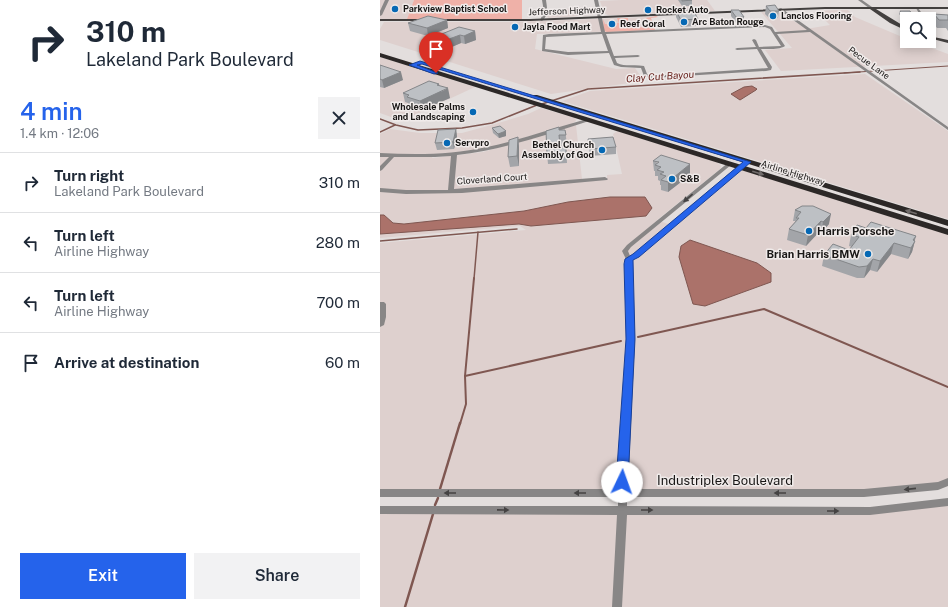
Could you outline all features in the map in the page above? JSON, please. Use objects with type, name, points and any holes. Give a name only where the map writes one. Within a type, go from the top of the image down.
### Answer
[{"type":"highway","name":"Airline Highway","points":[[380,49],[948,223]]},
{"type":"highway","name":"Airline Highway","points":[[380,55],[948,232]]},
{"type":"highway","points":[[412,65],[422,62]]},
{"type":"highway","points":[[469,83],[478,79]]},
{"type":"highway","points":[[587,120],[595,115]]},
{"type":"highway","points":[[729,164],[738,158]]},
{"type":"highway","points":[[740,167],[748,162]]},
{"type":"highway","points":[[798,185],[805,179]]},
{"type":"main road","name":"Jefferson Highway","points":[[380,20],[542,20],[780,10],[873,8],[947,9]]},
{"type":"main road","name":"Jefferson Highway","points":[[873,8],[947,9]]},
{"type":"main road","points":[[873,8],[899,26]]},
{"type":"main road","points":[[873,8],[873,11],[889,25],[900,30]]},
{"type":"main road","points":[[936,40],[948,42]]},
{"type":"main road","points":[[936,41],[948,45]]},
{"type":"street","points":[[380,15],[386,0]]},
{"type":"street","points":[[542,20],[546,12],[544,0]]},
{"type":"street","points":[[596,0],[603,33],[614,64],[618,66],[643,67],[645,75],[651,77],[770,69],[754,40]]},
{"type":"street","points":[[860,0],[873,8]]},
{"type":"street","name":"Pecue Lane","points":[[780,10],[948,129]]},
{"type":"street","points":[[611,52],[564,54],[543,50],[544,36],[765,26],[771,28],[783,46],[737,49]]},
{"type":"street","points":[[774,33],[811,31]]},
{"type":"street","points":[[612,57],[638,56]]},
{"type":"street","points":[[380,156],[427,157],[454,155],[500,146],[587,120]]},
{"type":"street","points":[[451,191],[454,155]]},
{"type":"street","points":[[380,169],[392,156]]},
{"type":"street","points":[[617,607],[631,339],[629,259],[625,251],[635,241],[729,164]]},
{"type":"street","points":[[629,259],[647,246],[740,167]]},
{"type":"street","points":[[712,178],[724,181]]},
{"type":"street","name":"Cloverland Court","points":[[380,190],[406,192],[451,191],[605,179]]},
{"type":"street","points":[[698,189],[708,193]]},
{"type":"street","points":[[674,210],[684,214]]},
{"type":"street","points":[[635,241],[647,246]]},
{"type":"street","points":[[380,304],[382,304],[380,325]]},
{"type":"street","name":"Industriplex Boulevard","points":[[380,493],[864,494],[938,486],[948,482]]},
{"type":"street","points":[[380,510],[870,511],[948,502]]},
{"type":"shaded area","name":"Parkview Baptist School","points":[[380,0],[414,0],[407,19],[380,19]]},
{"type":"shaded area","points":[[414,0],[522,0],[522,19],[407,19]]},
{"type":"shaded area","points":[[707,0],[715,11],[617,15],[608,15],[604,13],[600,1]]},
{"type":"shaded area","points":[[592,7],[594,13],[592,15],[549,18],[546,16],[547,10]]},
{"type":"shaded area","points":[[848,10],[855,17],[900,36],[900,48],[932,48],[948,54],[948,62],[781,71],[765,50],[792,48],[761,12],[782,13],[806,29],[830,25],[816,11]]},
{"type":"shaded area","points":[[650,17],[655,30],[537,34],[535,49],[616,69],[635,68],[640,75],[630,83],[551,94],[380,40],[380,29],[384,22],[510,22]]},
{"type":"shaded area","points":[[658,17],[651,18],[655,30],[604,31],[603,19],[605,24],[616,25],[616,23],[619,23],[617,18],[628,18],[628,21],[619,21],[621,28],[653,27],[650,19],[647,20],[646,18]]},
{"type":"shaded area","points":[[380,57],[475,87],[402,121],[380,113]]},
{"type":"shaded area","points":[[865,74],[948,131],[948,219],[562,101],[590,91]]},
{"type":"shaded area","points":[[752,86],[757,89],[740,100],[731,94],[744,87]]},
{"type":"shaded area","points":[[541,108],[575,118],[576,121],[571,124],[486,149],[433,156],[432,158],[483,152],[576,125],[582,179],[607,178],[607,175],[622,174],[613,134],[617,131],[717,162],[721,166],[720,169],[657,220],[671,225],[740,167],[948,233],[948,481],[864,493],[380,493],[380,243],[526,230],[520,226],[380,238],[380,134],[390,129],[420,133],[462,133],[528,114]]},
{"type":"shaded area","points":[[610,197],[645,197],[652,208],[646,216],[531,226],[519,224],[380,234],[380,215],[384,215],[393,223],[404,224],[524,211],[568,202]]},
{"type":"shaded area","points":[[690,240],[757,263],[771,273],[771,282],[705,306],[693,304],[679,257],[681,246]]},
{"type":"shaded area","points":[[948,502],[948,607],[380,607],[380,510],[870,511]]},
{"type":"building","points":[[775,5],[779,11],[770,11],[766,6]]},
{"type":"building","points":[[693,10],[698,19],[681,20],[676,11]]},
{"type":"building","points":[[731,10],[739,10],[744,17],[736,17]]},
{"type":"building","points":[[936,14],[948,15],[948,20],[939,20]]},
{"type":"building","points":[[428,16],[447,20],[427,28],[408,23]]},
{"type":"building","points":[[459,27],[475,31],[464,36],[460,35],[438,43],[427,40]]},
{"type":"building","points":[[380,65],[401,72],[382,80],[380,79]]},
{"type":"building","points":[[429,81],[448,88],[420,101],[407,97],[409,95],[403,93]]},
{"type":"building","points":[[500,126],[506,131],[498,134],[492,128]]},
{"type":"building","points":[[559,127],[559,130],[565,130],[566,135],[559,135],[560,146],[566,146],[566,153],[547,154],[546,131]]},
{"type":"building","points":[[456,129],[453,142],[435,143],[438,130]]},
{"type":"building","points":[[518,137],[517,156],[508,157],[509,140]]},
{"type":"building","points":[[613,137],[616,147],[590,149],[588,139]]},
{"type":"building","points":[[661,155],[690,164],[668,182],[661,180],[666,176],[660,174],[664,172],[657,170],[661,167],[655,165],[659,162],[653,161]]},
{"type":"building","points":[[802,206],[813,206],[831,214],[823,222],[821,221],[808,235],[789,229],[799,218],[796,218],[801,212],[795,210]]},
{"type":"building","points":[[871,222],[916,236],[913,240],[915,241],[911,248],[894,243],[880,261],[873,259],[867,266],[859,267],[824,255],[833,244],[849,250],[859,237],[851,235],[857,225],[866,228]]},
{"type":"waterway","name":"Clay Cut Bayou","points":[[844,73],[948,66]]},
{"type":"waterway","name":"Clay Cut Bayou","points":[[844,73],[860,72]]},
{"type":"waterway","name":"Clay Cut Bayou","points":[[542,104],[588,89],[844,73]]},
{"type":"waterway","name":"Clay Cut Bayou","points":[[380,119],[396,125],[418,130],[462,128],[492,123],[537,105]]},
{"type":"waterway","points":[[380,132],[395,125]]},
{"type":"waterway","points":[[478,232],[517,229]]},
{"type":"waterway","points":[[380,241],[478,232]]},
{"type":"waterway","points":[[474,279],[478,232]]},
{"type":"waterway","points":[[465,376],[474,278]]},
{"type":"waterway","points":[[638,337],[764,309],[948,387]]},
{"type":"waterway","points":[[465,376],[621,341]]},
{"type":"waterway","points":[[460,424],[466,404],[465,376]]},
{"type":"waterway","points":[[440,489],[460,423]]},
{"type":"waterway","points":[[435,505],[438,498]]},
{"type":"waterway","points":[[405,607],[433,514]]},
{"type":"place","name":"Parkview Baptist School","points":[[395,9]]},
{"type":"place","name":"Rocket Auto","points":[[648,10]]},
{"type":"place","name":"Lanclos Flooring","points":[[773,16]]},
{"type":"place","name":"Arc Baton Rouge","points":[[684,22]]},
{"type":"place","name":"Reef Coral","points":[[612,24]]},
{"type":"place","name":"Jayla Food Mart","points":[[515,27]]},
{"type":"place","name":"Wholesale Palms and Landscaping","points":[[473,112]]},
{"type":"place","name":"Servpro","points":[[447,143]]},
{"type":"place","name":"Bethel Church Assembly of God","points":[[602,150]]},
{"type":"place","name":"S&B","points":[[672,179]]},
{"type":"place","name":"Harris Porsche","points":[[809,231]]},
{"type":"place","name":"Brian Harris BMW","points":[[868,254]]},
{"type":"route","points":[[436,73],[412,65],[422,62],[748,162],[740,167],[636,255],[629,259],[631,339],[622,482]]}]
